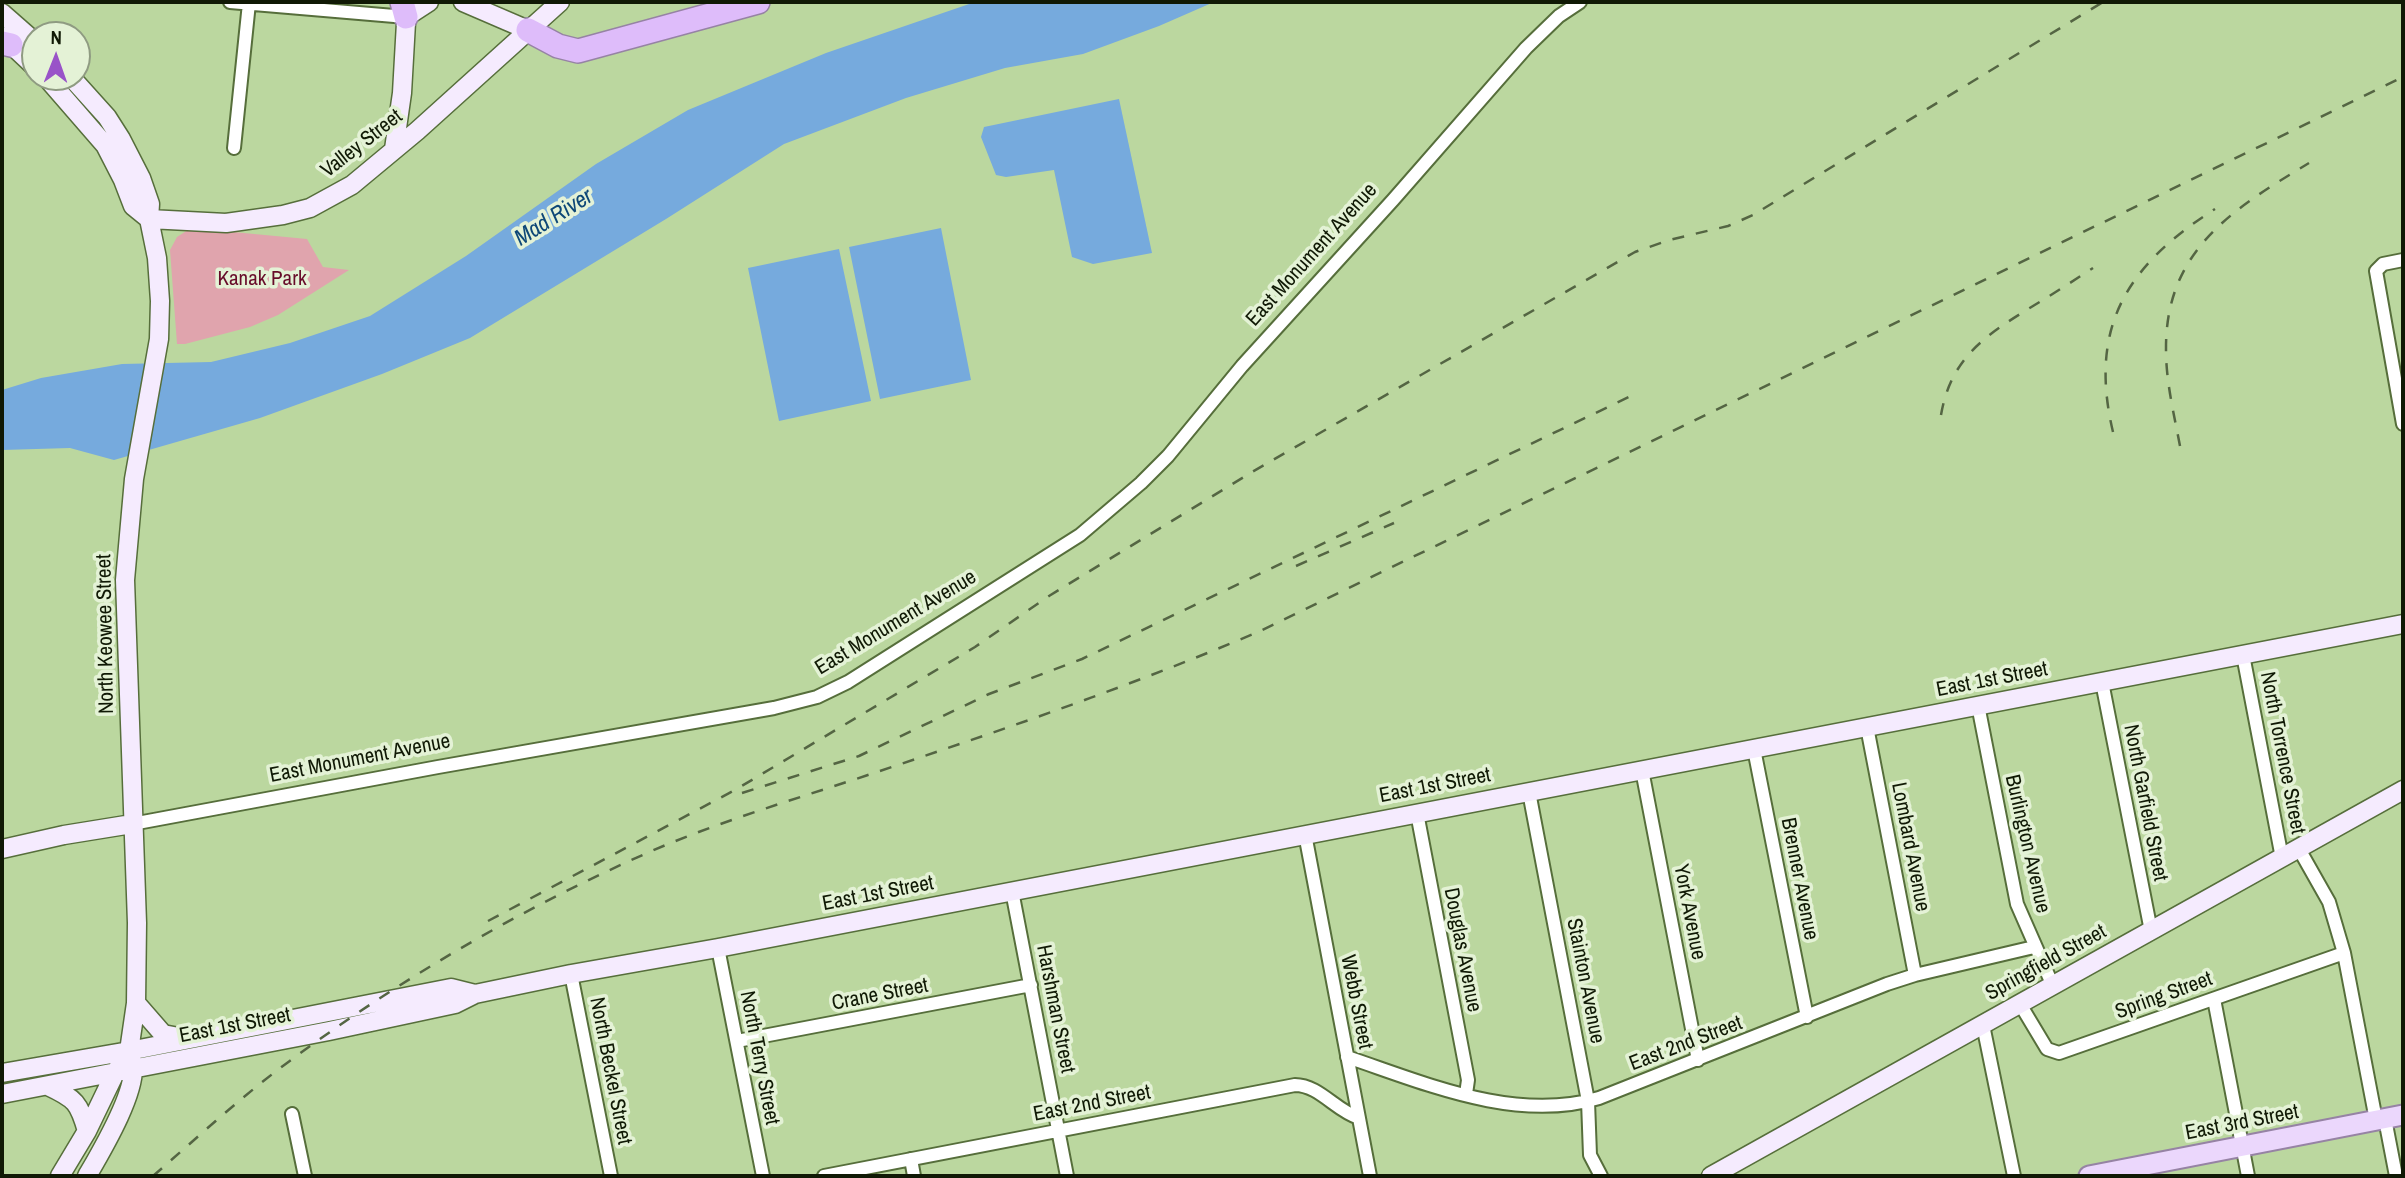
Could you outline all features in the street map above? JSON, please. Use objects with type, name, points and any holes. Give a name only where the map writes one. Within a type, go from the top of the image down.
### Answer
[{"type":"highway","points":[[528,30],[558,46],[578,51],[758,2]]},
{"type":"main road","points":[[394,149],[402,93],[405,7],[429,2]]},
{"type":"main road","points":[[463,2],[528,30]]},
{"type":"main road","name":"Valley Street","points":[[149,219],[226,223],[284,215],[310,208],[352,185],[560,2]]},
{"type":"main road","points":[[2,13],[21,30]]},
{"type":"main road","points":[[5,41],[21,55]]},
{"type":"main road","name":"North Keowee Street","points":[[59,91],[105,145],[133,206],[149,219]]},
{"type":"main road","name":"North Keowee Street","points":[[60,1176],[88,1131],[115,1073],[129,1051],[136,1003],[137,923],[125,580],[134,479],[159,339],[160,302],[157,258],[149,219],[150,204],[141,178],[121,139],[84,91]]},
{"type":"main road","points":[[402,93],[410,109],[416,113],[424,115],[439,111]]},
{"type":"main road","name":"East 1st Street","points":[[2,1094],[455,1004],[475,994],[571,974],[2403,624]]},
{"type":"main road","name":"Springfield Street","points":[[1711,1176],[2403,790]]},
{"type":"main road","name":"East Monument Avenue","points":[[2,849],[132,824]]},
{"type":"main road","name":"East 1st Street","points":[[2,1073],[451,988],[475,994]]},
{"type":"main road","points":[[136,1003],[163,1034],[191,1039]]},
{"type":"main road","name":"North Keowee Street","points":[[129,1051],[135,1069]]},
{"type":"main road","points":[[87,1176],[113,1131],[135,1069]]},
{"type":"main road","points":[[48,1086],[73,1098],[82,1111],[88,1131]]},
{"type":"main road","name":"East 3rd Street","points":[[2089,1176],[2388,1118]]},
{"type":"street","points":[[230,2],[405,7]]},
{"type":"street","name":"East Monument Avenue","points":[[132,824],[424,769],[774,708],[807,700],[848,682],[1080,535],[1141,483],[1168,456],[1242,366],[1526,48],[1559,16],[1580,2]]},
{"type":"street","points":[[234,148],[249,4]]},
{"type":"street","points":[[2403,260],[2377,268],[2403,424]]},
{"type":"street","name":"North Torrence Street","points":[[2243,655],[2282,858]]},
{"type":"street","name":"North Garfield Street","points":[[2102,682],[2151,931]]},
{"type":"street","name":"Burlington Avenue","points":[[1978,705],[2019,912],[2053,986]]},
{"type":"street","name":"Lombard Avenue","points":[[1867,727],[1915,975]]},
{"type":"street","name":"Brenner Avenue","points":[[1754,748],[1807,1017]]},
{"type":"street","name":"York Avenue","points":[[1642,770],[1698,1060]]},
{"type":"street","name":"Stainton Avenue","points":[[1529,792],[1588,1101],[1590,1155],[1601,1176]]},
{"type":"street","name":"Douglas Avenue","points":[[1417,813],[1468,1080],[1466,1094]]},
{"type":"street","name":"Webb Street","points":[[1305,834],[1370,1176]]},
{"type":"street","name":"North Torrence Street","points":[[2299,849],[2329,902],[2388,1118],[2396,1176]]},
{"type":"street","name":"Harshman Street","points":[[1012,891],[1067,1176]]},
{"type":"street","name":"East 2nd Street","points":[[1347,1057],[1466,1094],[1515,1105],[1588,1101],[1915,975],[2034,947]]},
{"type":"street","name":"North Terry Street","points":[[718,948],[763,1176]]},
{"type":"street","name":"Spring Street","points":[[2020,1004],[2047,1049],[2059,1053],[2344,953]]},
{"type":"street","name":"North Beckel Street","points":[[571,974],[611,1176]]},
{"type":"street","name":"Crane Street","points":[[737,1041],[1031,985]]},
{"type":"street","points":[[2214,999],[2248,1176]]},
{"type":"street","points":[[1983,1025],[2014,1176]]},
{"type":"street","name":"East 2nd Street","points":[[824,1176],[1295,1084],[1309,1087],[1340,1110],[1359,1118]]},
{"type":"street","points":[[292,1114],[305,1176]]},
{"type":"street","points":[[911,1159],[914,1176]]},
{"type":"green space","name":"Kanak Park","points":[[191,228],[307,239],[323,267],[349,270],[278,315],[250,327],[177,344],[170,250],[177,237]]},
{"type":"water","name":"Mad River","points":[[975,2],[1214,2],[1083,54],[1005,68],[906,98],[784,144],[470,338],[382,374],[260,418],[114,460],[70,448],[2,450],[2,390],[41,378],[122,364],[211,362],[290,343],[370,316],[466,256],[596,164],[688,110],[826,53]]},
{"type":"water","points":[[1119,99],[1152,253],[1093,264],[1072,257],[1054,170],[1006,177],[996,175],[981,137],[984,127]]},
{"type":"water","points":[[941,228],[971,380],[880,399],[849,247]]},
{"type":"water","points":[[839,249],[871,401],[779,421],[748,268]]},
{"type":"railway","points":[[488,921],[735,790],[975,647],[1049,596],[1252,472],[1635,252],[1669,240],[1728,226],[1753,215],[2103,2]]},
{"type":"railway","points":[[153,1176],[273,1073],[333,1030],[419,973],[554,897],[647,853],[702,831],[1066,707],[1258,632],[2403,77]]},
{"type":"railway","points":[[2180,446],[2166,362],[2169,315],[2177,285],[2191,259],[2209,236],[2230,216],[2309,163]]},
{"type":"railway","points":[[2113,432],[2107,395],[2106,361],[2111,330],[2122,302],[2137,276],[2158,253],[2184,230],[2215,209]]},
{"type":"railway","points":[[1941,415],[1953,378],[1973,350],[2000,327],[2093,268]]},
{"type":"railway","points":[[742,793],[859,756],[989,694],[1082,659],[1633,395]]},
{"type":"railway","points":[[1296,566],[1394,523]]}]
